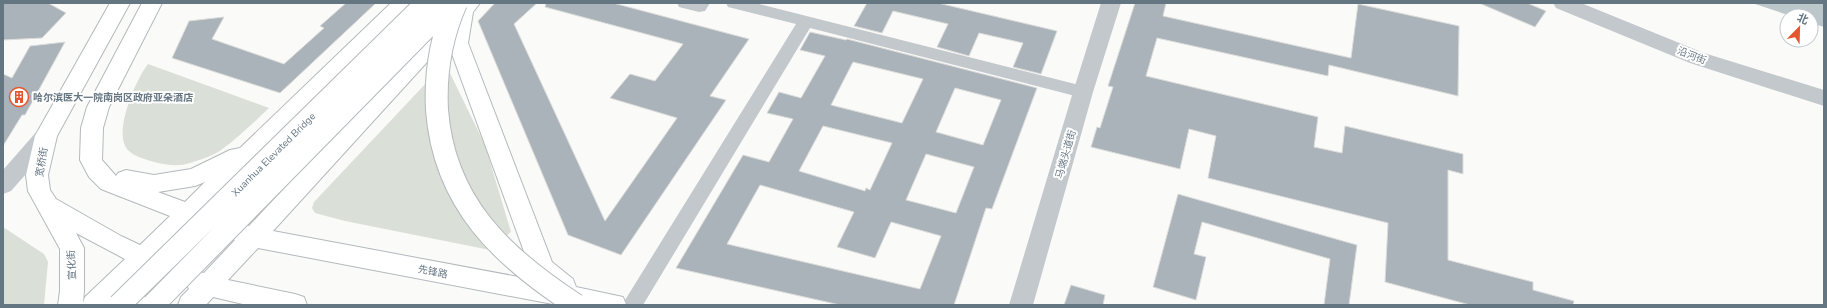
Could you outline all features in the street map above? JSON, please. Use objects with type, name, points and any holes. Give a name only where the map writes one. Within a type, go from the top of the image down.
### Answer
[{"type":"highway","name":"宽桥街","points":[[48,206],[39,191],[37,175],[46,136],[120,3]]},
{"type":"highway","points":[[152,3],[98,107],[92,128],[90,147],[91,160],[97,171],[109,183],[252,237]]},
{"type":"highway","points":[[94,305],[403,3]]},
{"type":"highway","name":"Xuanhua Elevated Bridge","points":[[119,305],[427,3]]},
{"type":"highway","points":[[190,305],[460,4]]},
{"type":"highway","points":[[460,4],[448,19],[439,53],[435,85],[443,152],[457,187],[482,224],[512,258],[550,288],[577,301]]},
{"type":"highway","points":[[460,4],[458,43],[542,268],[577,301]]},
{"type":"highway","name":"Xuanhua Elevated Bridge","points":[[153,305],[460,4]]},
{"type":"highway","points":[[97,171],[126,180],[154,184],[195,177],[255,148]]},
{"type":"highway","points":[[48,206],[113,242],[208,286],[295,305]]},
{"type":"highway","name":"宣化街","points":[[48,206],[72,248],[72,291],[70,305]]},
{"type":"highway","name":"先锋路","points":[[252,237],[577,301],[614,305]]},
{"type":"street","points":[[685,3],[699,6],[702,3]]},
{"type":"street","points":[[734,3],[1083,92]]},
{"type":"street","name":"沿河街","points":[[1563,3],[1697,58],[1824,98]]},
{"type":"street","name":"马端头道街","points":[[1022,305],[1108,4]]},
{"type":"street","points":[[632,305],[806,21]]},
{"type":"street","points":[[3,185],[46,136]]},
{"type":"shaded area","points":[[1752,3],[1824,4],[1824,27],[1819,25],[1819,8],[1779,8],[1779,12]]},
{"type":"shaded area","points":[[445,63],[485,145],[511,232],[490,250],[345,221],[315,213],[312,208],[314,202]]},
{"type":"shaded area","points":[[148,64],[269,108],[246,130],[217,152],[206,158],[185,164],[170,165],[161,164],[142,158],[129,151],[124,144],[123,133],[127,108],[132,94],[137,82]]},
{"type":"shaded area","points":[[3,227],[44,254],[48,262],[44,305],[3,305]]},
{"type":"building","points":[[3,3],[48,3],[66,13],[42,38],[3,40]]},
{"type":"building","points":[[346,3],[376,3],[280,93],[172,58],[189,21],[224,17],[212,39],[284,64],[324,28],[320,26]]},
{"type":"building","points":[[495,3],[537,3],[514,24],[605,221],[677,118],[610,98],[630,74],[655,81],[683,44],[545,7],[546,3],[613,3],[749,39],[710,96],[726,100],[621,255],[568,235],[478,21]]},
{"type":"building","points":[[867,3],[938,3],[1057,31],[1041,74],[1013,67],[1023,43],[979,33],[969,56],[937,47],[948,24],[893,11],[882,33],[854,26]]},
{"type":"building","points":[[1135,3],[1166,3],[1163,16],[1351,58],[1358,4],[1459,26],[1458,96],[1329,65],[1328,76],[1157,38],[1146,76],[1318,117],[1314,147],[1342,153],[1345,126],[1463,154],[1463,174],[1448,170],[1448,260],[1533,282],[1533,290],[1574,301],[1573,305],[1470,305],[1385,282],[1388,223],[1208,178],[1216,136],[1189,129],[1180,169],[1091,147],[1097,127],[1100,128],[1113,87],[1108,86]]},
{"type":"building","points":[[1479,3],[1527,3],[1546,11],[1535,27]]},
{"type":"building","points":[[810,32],[847,39],[1037,88],[992,209],[986,208],[954,305],[840,305],[676,268],[743,155],[769,162],[793,119],[767,113],[779,92],[801,98],[825,56],[800,50]],"holes":[[[853,62],[923,79],[902,123],[831,105]],[[955,88],[1001,100],[983,145],[936,132]],[[823,126],[892,143],[870,190],[866,188],[865,191],[799,171]],[[926,154],[974,167],[956,213],[906,200]],[[760,185],[854,212],[837,247],[875,258],[891,222],[941,236],[920,289],[727,244]]]},
{"type":"building","name":"哈尔滨医大一院南岗区政府亚朵酒店","points":[[65,42],[25,115],[22,115],[3,146],[3,74],[12,78],[30,46]]},
{"type":"building","points":[[1178,194],[1357,245],[1349,305],[1324,305],[1330,259],[1202,222],[1194,254],[1206,257],[1196,300],[1153,287]]},
{"type":"building","points":[[1071,285],[1105,295],[1103,305],[1064,305]]},
{"type":"place","name":"哈尔滨医大一院南岗区政府亚朵酒店","points":[[19,97]]}]
